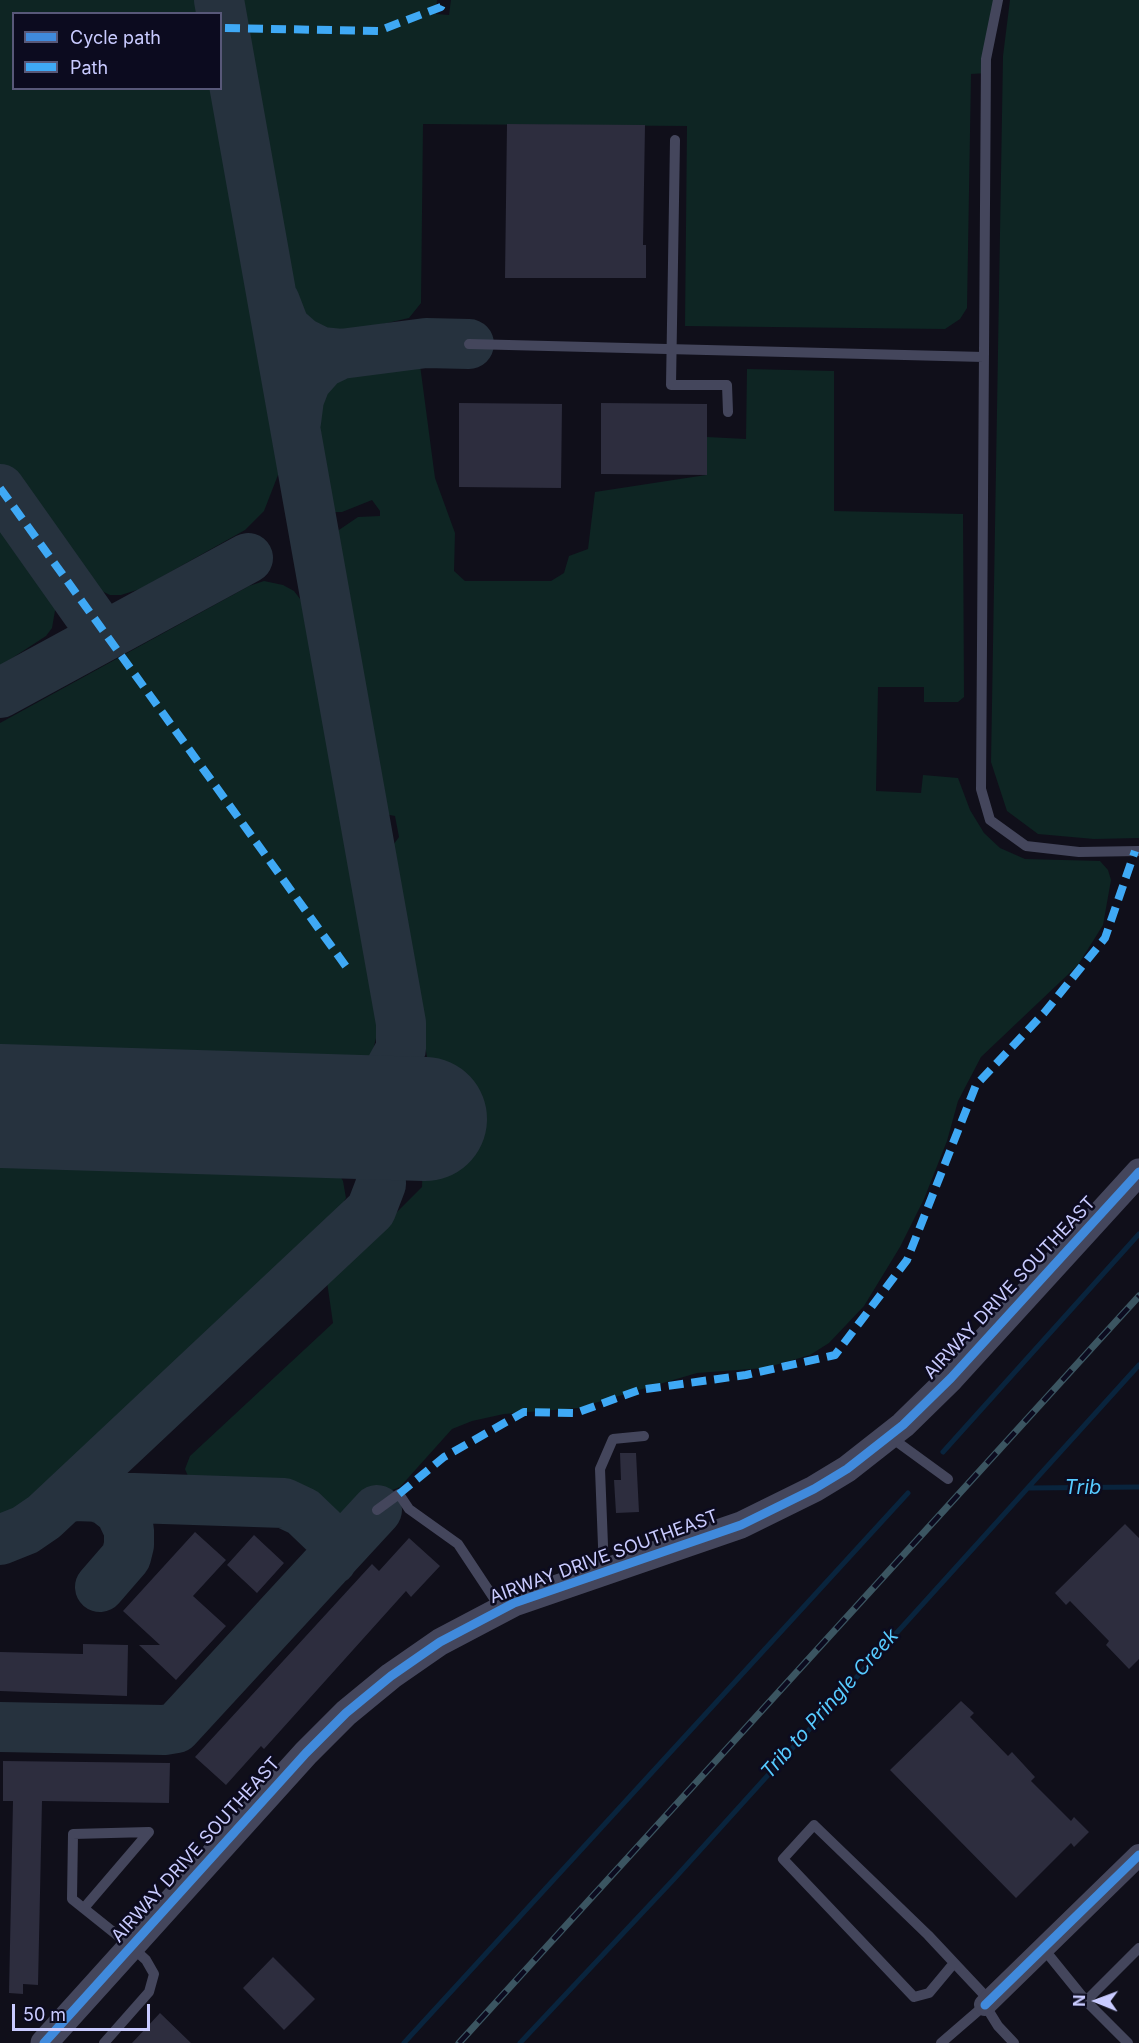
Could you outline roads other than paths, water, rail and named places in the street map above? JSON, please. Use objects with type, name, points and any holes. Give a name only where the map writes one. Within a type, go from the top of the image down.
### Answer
[{"type":"street","name":"AIRWAY DRIVE SOUTHEAST","points":[[44,2043],[306,1753],[346,1713],[417,1657],[501,1609],[604,1571],[699,1541],[777,1509],[847,1468],[889,1436],[951,1378],[1139,1172]]},
{"type":"street","points":[[987,2003],[1139,1855]]},
{"type":"lane","points":[[998,0],[986,59],[981,789],[990,820],[1026,846],[1079,852],[1139,851]]},
{"type":"lane","points":[[675,140],[670,385],[727,385],[728,412]]},
{"type":"lane","points":[[469,344],[984,357]]},
{"type":"lane","points":[[604,1571],[600,1469],[613,1439],[644,1436]]},
{"type":"lane","points":[[889,1436],[948,1479]]},
{"type":"lane","points":[[377,1510],[399,1494],[409,1509],[458,1544],[501,1609]]},
{"type":"lane","points":[[954,1963],[928,1992],[914,1998],[783,1860],[814,1825],[954,1963],[987,2003],[998,2026],[1014,2043]]},
{"type":"lane","points":[[84,1908],[150,1832],[73,1834],[72,1899],[132,1947],[146,1960],[154,1974],[154,1981],[149,1992],[104,2043]]},
{"type":"lane","points":[[1043,1948],[1086,2001],[1128,2043]]},
{"type":"lane","points":[[1086,2001],[1139,1948]]},
{"type":"lane","points":[[941,2043],[987,2003]]},
{"type":"waterway","name":"Trib to Pringle Creek","points":[[943,1452],[1139,1234]]},
{"type":"waterway","name":"Trib to Pringle Creek","points":[[520,2043],[674,1879],[1139,1365]]},
{"type":"waterway","name":"Trib","points":[[1028,1488],[1139,1487]]},
{"type":"waterway","name":"Trib to Pringle Creek","points":[[404,2043],[908,1493]]},
{"type":"railway","points":[[459,2043],[1139,1296]]}]
